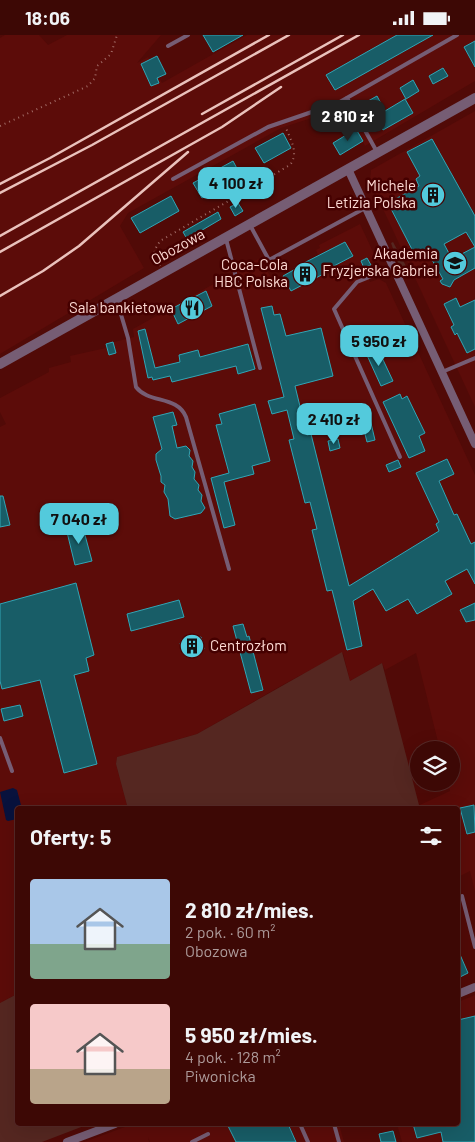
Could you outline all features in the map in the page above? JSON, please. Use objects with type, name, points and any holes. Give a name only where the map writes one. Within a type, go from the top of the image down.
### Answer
[{"type":"street","name":"Obozowa","points":[[0,364],[475,98]]},
{"type":"street","points":[[348,169],[475,444]]},
{"type":"street","points":[[460,993],[475,987]]},
{"type":"street","points":[[67,1142],[89,1138],[111,1126]]},
{"type":"lane","points":[[168,46],[188,35]]},
{"type":"lane","points":[[173,179],[268,127],[325,108],[347,98],[457,35]]},
{"type":"lane","points":[[347,98],[377,152]]},
{"type":"lane","points":[[249,224],[269,260],[366,207]]},
{"type":"lane","points":[[226,237],[260,368]]},
{"type":"lane","points":[[394,267],[357,282],[334,309],[400,457]]},
{"type":"lane","points":[[116,299],[128,338],[136,387],[146,395],[178,405],[186,417],[229,569]]},
{"type":"lane","points":[[442,372],[475,358]]},
{"type":"lane","points":[[0,738],[12,771]]},
{"type":"lane","points":[[460,897],[462,896],[475,947]]},
{"type":"lane","points":[[301,1126],[308,1142]]},
{"type":"lane","points":[[335,1126],[339,1142]]},
{"type":"lane","points":[[192,1142],[208,1134]]},
{"type":"path","points":[[0,126],[88,86],[95,78],[97,65],[111,54],[117,35]]},
{"type":"path","points":[[163,272],[154,251],[160,241],[290,165],[294,159],[294,152],[284,121]]},
{"type":"shaded area","points":[[5,35],[39,35],[48,45],[67,35],[161,35],[137,63],[148,57],[162,83],[247,35],[475,35],[475,81],[365,146],[344,104],[330,112],[281,128],[128,213],[120,226],[144,268],[0,354],[0,38]]},
{"type":"shaded area","points":[[475,111],[475,407],[370,181],[371,170]]},
{"type":"shaded area","points":[[360,224],[375,256],[370,263],[371,265],[364,268],[370,282],[379,279],[386,283],[475,475],[475,892],[470,871],[460,876],[460,806],[418,806],[450,791],[460,791],[460,741],[438,741],[416,653],[385,670],[382,663],[350,681],[343,653],[197,734],[117,757],[116,764],[127,806],[15,806],[15,995],[0,1003],[0,427],[6,424],[0,412],[0,398],[49,372],[49,368],[71,362],[70,356],[106,348],[106,344],[134,337],[133,329],[260,258],[273,281],[318,255],[316,250],[320,248],[319,245]]},
{"type":"shaded area","points":[[393,242],[406,266],[399,266],[391,243]]},
{"type":"shaded area","points":[[342,652],[350,681],[382,663],[410,770],[410,791],[415,791],[419,805],[127,806],[116,764],[117,757],[197,734]]},
{"type":"shaded area","points":[[13,788],[17,790],[21,806],[15,806],[15,819],[6,820],[0,792]]},
{"type":"shaded area","points":[[15,995],[15,1126],[84,1126],[42,1142],[0,1142],[0,1003]]},
{"type":"shaded area","points":[[475,995],[475,1142],[402,1142],[398,1126],[460,1126],[460,1001]]},
{"type":"shaded area","points":[[128,1126],[340,1126],[344,1142],[150,1142],[148,1137],[149,1142],[84,1142]]},
{"type":"building","points":[[203,35],[243,35],[213,52]]},
{"type":"building","points":[[397,35],[433,35],[335,90],[326,75]]},
{"type":"building","points":[[475,41],[475,67],[464,47]]},
{"type":"building","points":[[157,56],[166,74],[157,78],[159,83],[151,86],[141,64]]},
{"type":"building","points":[[443,68],[448,76],[433,84],[429,76]]},
{"type":"building","points":[[413,80],[419,91],[406,99],[400,88]]},
{"type":"building","points":[[377,96],[385,111],[405,99],[413,113],[383,130],[368,101]]},
{"type":"building","points":[[356,129],[363,141],[340,155],[333,143]]},
{"type":"building","points":[[283,133],[291,148],[264,163],[255,148]]},
{"type":"building","name":"Michele Letizia Polska","points":[[432,139],[475,216],[475,247],[475,268],[454,280],[450,287],[442,284],[440,281],[443,279],[428,253],[417,259],[388,203],[419,186],[416,179],[420,176],[407,152]],"holes":[[[466,232],[475,247],[452,259],[444,244]]]},
{"type":"building","points":[[233,161],[241,176],[202,198],[193,183]]},
{"type":"building","points":[[171,196],[179,211],[140,233],[131,218]]},
{"type":"building","points":[[238,203],[243,211],[235,216],[230,207]]},
{"type":"building","points":[[218,212],[221,219],[187,239],[183,232]]},
{"type":"building","points":[[345,242],[353,256],[291,291],[283,276],[298,266]]},
{"type":"building","points":[[367,258],[371,265],[364,268],[361,261]]},
{"type":"building","name":"Sala bankietowa","points":[[206,291],[212,306],[178,324],[171,309]]},
{"type":"building","points":[[456,298],[460,307],[475,300],[475,349],[467,353],[457,333],[455,335],[451,327],[454,325],[444,304]]},
{"type":"building","points":[[272,306],[274,315],[280,314],[286,336],[321,328],[333,376],[295,386],[307,435],[311,434],[349,586],[439,531],[436,524],[439,522],[416,473],[447,459],[454,474],[439,481],[454,515],[457,514],[471,544],[475,542],[475,584],[467,569],[445,581],[452,594],[417,614],[408,599],[386,611],[373,589],[353,601],[362,646],[347,650],[332,590],[327,591],[312,530],[317,529],[310,502],[305,503],[289,440],[294,439],[287,410],[272,414],[268,401],[284,397],[261,308]]},
{"type":"building","points":[[145,329],[155,368],[180,362],[179,355],[198,350],[200,357],[248,344],[255,369],[238,374],[236,366],[172,382],[170,376],[153,380],[152,377],[148,378],[138,331]]},
{"type":"building","points":[[113,342],[116,353],[109,355],[106,344]]},
{"type":"building","points":[[377,347],[393,381],[381,386],[366,353]]},
{"type":"building","points":[[400,394],[402,399],[407,396],[425,433],[419,436],[425,451],[409,458],[383,402]]},
{"type":"building","points":[[255,404],[270,461],[252,466],[254,474],[224,482],[235,525],[224,528],[211,478],[229,473],[216,425],[222,424],[219,414]]},
{"type":"building","points":[[173,412],[177,425],[172,426],[177,448],[186,446],[190,450],[189,456],[193,461],[192,467],[195,472],[194,479],[199,485],[198,490],[202,495],[201,501],[205,508],[201,513],[175,519],[170,516],[168,499],[164,492],[165,485],[161,482],[156,460],[156,454],[162,449],[153,417]]},
{"type":"building","points":[[370,419],[375,440],[367,442],[362,422]]},
{"type":"building","points":[[338,439],[340,448],[330,451],[328,441]]},
{"type":"building","points":[[398,460],[401,467],[389,472],[386,465]]},
{"type":"building","points":[[0,496],[3,496],[10,525],[0,527]]},
{"type":"building","points":[[82,524],[92,561],[75,565],[66,528]]},
{"type":"building","points":[[76,583],[94,655],[86,658],[89,671],[74,675],[97,764],[64,773],[40,680],[2,689],[0,681],[0,604]]},
{"type":"building","points":[[179,600],[184,617],[131,631],[127,614]]},
{"type":"building","points":[[475,603],[475,620],[466,622],[460,610]]},
{"type":"building","points":[[243,624],[247,637],[249,636],[263,690],[251,693],[233,626]]},
{"type":"building","name":"Centrozłom","points":[[201,637],[204,649],[183,654],[180,643]]},
{"type":"building","points":[[20,705],[23,716],[4,721],[1,709]]},
{"type":"building","points":[[474,805],[475,832],[467,834],[460,808]]},
{"type":"building","points":[[460,955],[468,973],[460,977]]},
{"type":"building","points":[[475,1016],[475,1142],[443,1142],[441,1132],[417,1138],[414,1126],[460,1126],[460,1020]]},
{"type":"building","points":[[228,1126],[289,1126],[296,1142],[236,1142]]},
{"type":"building","points":[[393,1131],[396,1142],[381,1142],[379,1134]]},
{"type":"railway","points":[[0,184],[269,35]]},
{"type":"railway","points":[[0,193],[92,145],[289,35]]},
{"type":"railway","points":[[202,114],[343,35]]},
{"type":"railway","points":[[0,236],[359,35]]},
{"type":"railway","points":[[0,252],[222,127],[281,87]]},
{"type":"railway","points":[[0,296],[43,271],[79,246],[188,152]]},
{"type":"place","name":"Michele Letizia Polska","points":[[433,195]]},
{"type":"place","name":"Akademia Fryzjerska Gabriel","points":[[455,263]]},
{"type":"place","name":"Coca-Cola HBC Polska","points":[[305,274]]},
{"type":"place","name":"Sala bankietowa","points":[[192,308]]},
{"type":"place","name":"Centrozłom","points":[[192,646]]}]
